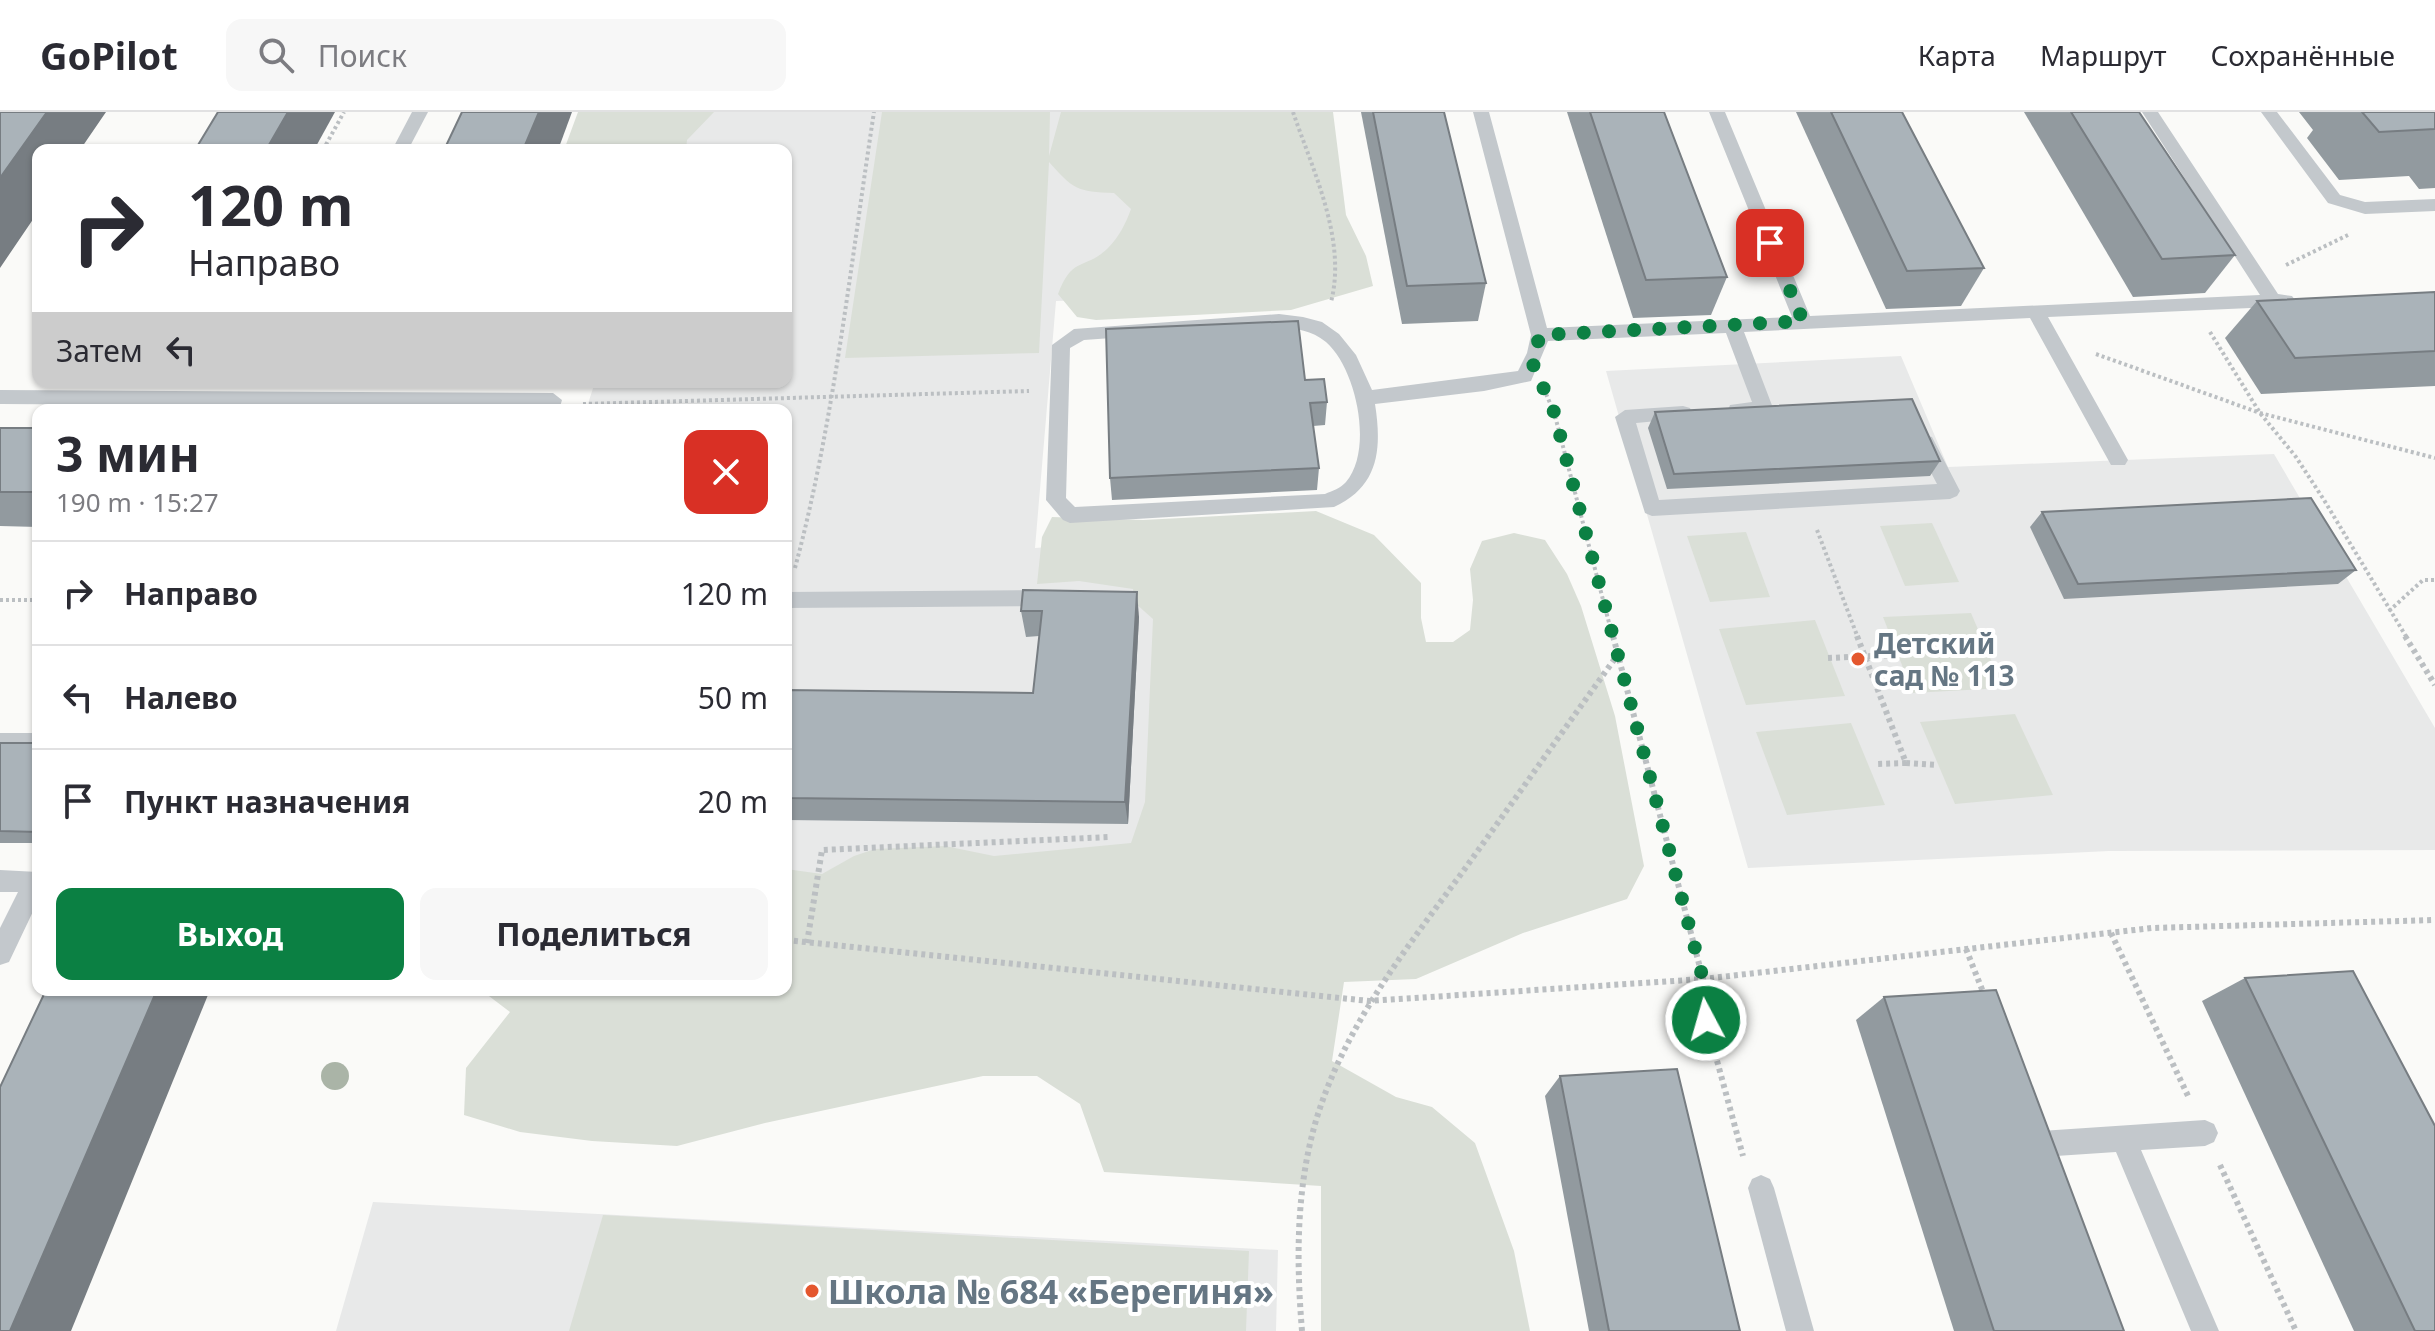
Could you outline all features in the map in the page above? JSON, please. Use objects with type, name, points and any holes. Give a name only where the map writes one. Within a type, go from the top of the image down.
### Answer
[{"type":"lane","points":[[403,144],[420,112]]},
{"type":"lane","points":[[1366,398],[1484,384],[1524,376],[1532,362],[1540,335],[1481,112]]},
{"type":"lane","points":[[1717,112],[1803,321]]},
{"type":"lane","points":[[2150,112],[2273,301]]},
{"type":"lane","points":[[2269,112],[2334,199],[2365,208],[2435,205]]},
{"type":"lane","points":[[1540,335],[2304,299]]},
{"type":"lane","points":[[2036,312],[2118,460]]},
{"type":"lane","points":[[1279,320],[1316,327],[1355,363],[1366,398],[1368,429],[1364,465],[1354,488],[1327,502],[1070,515],[1056,500],[1062,390],[1061,345],[1080,334],[1279,320]]},
{"type":"lane","points":[[1733,326],[1772,408],[1625,417],[1652,508],[1950,491],[1917,427]]},
{"type":"lane","points":[[0,397],[275,390],[554,397]]},
{"type":"lane","points":[[792,600],[1076,597]]},
{"type":"lane","points":[[0,743],[32,743]]},
{"type":"lane","points":[[0,881],[32,882]]},
{"type":"lane","points":[[0,954],[32,892]]},
{"type":"lane","points":[[2041,1144],[2205,1133]]},
{"type":"lane","points":[[2123,1138],[2205,1331]]},
{"type":"lane","points":[[1761,1188],[1800,1331]]},
{"type":"path","points":[[326,144],[344,112]]},
{"type":"path","points":[[792,578],[806,527],[829,398],[874,112]]},
{"type":"path","points":[[1293,112],[1337,253],[1336,290],[1316,327]]},
{"type":"path","points":[[2259,277],[2347,238],[2365,208]]},
{"type":"path","points":[[2193,304],[2260,413],[2296,457],[2435,685]]},
{"type":"path","points":[[2054,343],[2091,352],[2260,413],[2435,458]]},
{"type":"path","points":[[1532,362],[1554,412],[1703,979],[1698,991],[1745,1164],[1761,1188]]},
{"type":"path","points":[[622,404],[1062,390]]},
{"type":"path","points":[[554,397],[584,404]]},
{"type":"path","points":[[1806,499],[1906,763]]},
{"type":"path","points":[[2389,611],[2423,580],[2435,580]]},
{"type":"path","points":[[0,600],[32,600]]},
{"type":"path","points":[[1828,658],[1895,655]]},
{"type":"path","points":[[1302,1331],[1296,1265],[1305,1175],[1317,1117],[1330,1079],[1369,1001],[1617,656]]},
{"type":"path","points":[[1875,764],[1937,765]]},
{"type":"path","points":[[807,943],[822,850],[1110,837]]},
{"type":"path","points":[[792,941],[1369,1001],[1703,979],[2152,928],[2435,920]]},
{"type":"shaded area","points":[[578,112],[714,112],[687,144],[566,144]]},
{"type":"shaded area","points":[[680,112],[1220,112],[1250,295],[1056,301],[1035,548],[1256,531],[1298,971],[792,916],[792,404],[588,404],[593,388],[792,388],[792,144],[670,144]]},
{"type":"shaded area","points":[[882,112],[1050,112],[1049,156],[1061,112],[1333,112],[1346,215],[1366,256],[1373,286],[1291,310],[1096,320],[1077,317],[1058,294],[1063,282],[1074,268],[1108,248],[1122,230],[1131,209],[1114,193],[1092,192],[1077,187],[1049,162],[1039,353],[845,358]]},
{"type":"shaded area","points":[[1901,356],[1948,467],[2274,454],[2435,728],[2435,850],[2109,851],[1748,868],[1606,371]]},
{"type":"shaded area","points":[[1316,511],[1374,535],[1421,583],[1421,618],[1426,642],[1453,642],[1470,630],[1473,600],[1470,569],[1482,541],[1514,533],[1545,540],[1567,574],[1581,606],[1615,716],[1644,866],[1627,899],[1523,933],[1416,979],[1344,982],[1332,1061],[1396,1097],[1432,1107],[1475,1143],[1514,1251],[1530,1331],[1321,1331],[1321,1186],[1104,1172],[1080,1104],[1037,1076],[983,1076],[765,1123],[677,1146],[592,1141],[520,1132],[464,1115],[466,1068],[510,1012],[489,996],[792,996],[792,870],[822,874],[854,856],[875,849],[945,846],[994,856],[1131,843],[1145,802],[1153,619],[1135,603],[1133,589],[1079,581],[1037,584],[1042,537],[1052,517],[1143,520]]},
{"type":"shaded area","points":[[1932,523],[1959,582],[1905,586],[1880,526]]},
{"type":"shaded area","points":[[1746,532],[1770,597],[1710,602],[1687,536]]},
{"type":"shaded area","points":[[1971,613],[2003,688],[1913,693],[1883,617]]},
{"type":"shaded area","points":[[1815,620],[1845,696],[1746,705],[1719,629]]},
{"type":"shaded area","points":[[2015,714],[2053,795],[1955,804],[1920,722]]},
{"type":"shaded area","points":[[1851,723],[1885,805],[1787,815],[1756,732]]},
{"type":"shaded area","name":"Школа № 684 «Берегиня»","points":[[373,1202],[1278,1250],[1276,1331],[336,1331]]},
{"type":"shaded area","name":"Школа № 684 «Берегиня»","points":[[603,1215],[1249,1251],[1246,1331],[569,1331]]},
{"type":"building","points":[[0,112],[47,112],[0,178]]},
{"type":"building","points":[[218,112],[288,112],[269,144],[199,144]]},
{"type":"building","points":[[462,112],[539,112],[526,144],[447,144]]},
{"type":"building","points":[[1373,112],[1444,112],[1486,283],[1407,286]]},
{"type":"building","points":[[1590,112],[1664,112],[1727,277],[1646,280]]},
{"type":"building","points":[[1831,112],[1902,112],[1984,268],[1907,271]]},
{"type":"building","points":[[2071,112],[2139,112],[2235,255],[2162,259]]},
{"type":"building","points":[[2362,112],[2435,112],[2435,129],[2379,132]]},
{"type":"building","points":[[2435,292],[2435,351],[2295,358],[2257,301]]},
{"type":"building","points":[[1298,321],[1305,380],[1324,379],[1327,402],[1310,403],[1319,468],[1110,478],[1106,329]]},
{"type":"building","points":[[1912,399],[1940,461],[1674,474],[1655,412]]},
{"type":"building","points":[[0,428],[32,428],[32,492],[0,492]]},
{"type":"building","points":[[2311,498],[2356,570],[2078,584],[2042,512]]},
{"type":"building","points":[[1023,590],[1137,592],[1125,802],[792,798],[792,690],[1033,693],[1042,611],[1021,611]]},
{"type":"building","points":[[0,743],[32,743],[32,832],[0,831]]},
{"type":"building","points":[[2353,971],[2435,1126],[2435,1331],[2415,1331],[2245,978]]},
{"type":"building","points":[[1996,990],[2124,1331],[1994,1331],[1884,997]]},
{"type":"building","points":[[43,996],[154,996],[10,1331],[0,1331],[0,1087]]},
{"type":"building","points":[[1677,1069],[1740,1331],[1609,1331],[1560,1076]]},
{"type":"place","name":"Детский сад № 113","points":[[1858,659]]},
{"type":"place","name":"Школа № 684 «Берегиня»","points":[[812,1291]]},
{"type":"route","points":[[1706,1020],[1698,991],[1703,979],[1554,412],[1532,362],[1540,335],[1803,321],[1770,243]]}]
